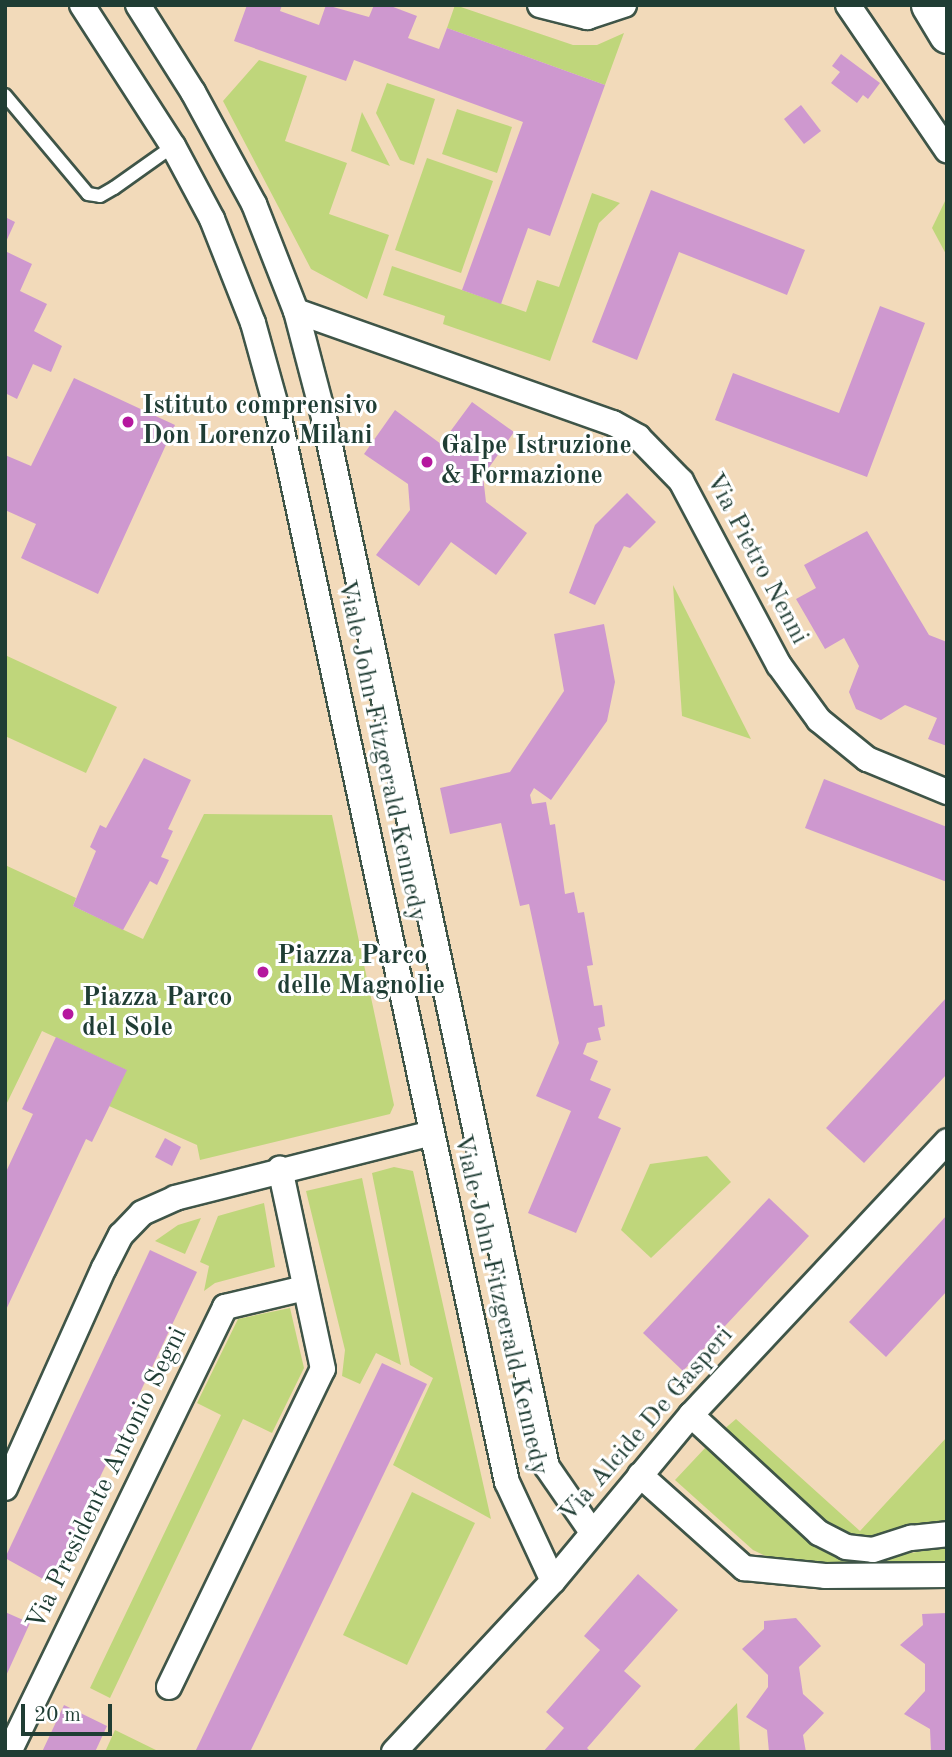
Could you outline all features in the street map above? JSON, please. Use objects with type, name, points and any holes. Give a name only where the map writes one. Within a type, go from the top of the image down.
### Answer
[{"type":"street","name":"Viale John Fitzgerald Kennedy","points":[[82,5],[173,146],[212,219],[253,324],[279,417],[507,1482],[553,1581]]},
{"type":"street","name":"Viale John Fitzgerald Kennedy","points":[[138,5],[193,92],[254,204],[296,311],[330,445],[547,1467],[592,1532]]},
{"type":"street","points":[[540,5],[587,17],[624,5]]},
{"type":"street","points":[[848,5],[947,150]]},
{"type":"street","points":[[929,5],[947,34]]},
{"type":"street","name":"Via Pietro Nenni","points":[[296,311],[614,423],[638,437],[674,473],[700,512],[779,665],[819,720],[867,759],[947,792]]},
{"type":"street","points":[[5,1488],[121,1235],[142,1213],[175,1198],[280,1169],[431,1133]]},
{"type":"street","name":"Via Alcide De Gasperi","points":[[394,1752],[553,1581],[691,1415],[947,1141]]},
{"type":"street","points":[[169,1687],[323,1369],[280,1169]]},
{"type":"street","name":"Via Presidente Antonio Segni","points":[[9,1752],[225,1307],[305,1288]]},
{"type":"street","points":[[691,1415],[819,1533],[846,1547],[873,1550],[911,1538],[947,1534]]},
{"type":"street","points":[[640,1475],[744,1568],[825,1576],[947,1575]]},
{"type":"lane","points":[[5,94],[88,194],[107,192],[173,146]]},
{"type":"green space","points":[[455,5],[573,45],[597,45],[624,33],[605,85],[447,28]]},
{"type":"green space","points":[[259,60],[307,76],[285,141],[347,163],[329,214],[389,235],[367,299],[311,269],[223,101]]},
{"type":"green space","points":[[387,83],[435,99],[414,165],[400,160],[376,113]]},
{"type":"green space","points":[[457,109],[512,127],[497,173],[442,154]]},
{"type":"green space","points":[[362,112],[390,166],[351,151]]},
{"type":"green space","points":[[427,158],[493,181],[461,273],[395,250]]},
{"type":"green space","points":[[592,193],[620,203],[599,223],[550,361],[443,324],[445,316],[383,295],[392,266],[526,312],[537,280],[559,287]]},
{"type":"green space","points":[[947,200],[947,256],[932,228]]},
{"type":"green space","points":[[673,585],[751,739],[682,716]]},
{"type":"green space","points":[[5,655],[117,707],[86,773],[5,736]]},
{"type":"green space","name":"Piazza Parco delle Magnolie","points":[[204,814],[332,815],[394,1105],[390,1114],[200,1160],[197,1145],[109,1106],[126,1070],[42,1031],[5,1107],[5,865],[76,898],[73,906],[143,939]]},
{"type":"green space","points":[[707,1156],[731,1182],[651,1258],[621,1230],[650,1164]]},
{"type":"green space","points":[[394,1167],[413,1171],[491,1519],[393,1465],[433,1378],[410,1365],[372,1173]]},
{"type":"green space","points":[[362,1178],[401,1365],[376,1353],[360,1384],[342,1376],[345,1350],[306,1191]]},
{"type":"green space","points":[[264,1203],[275,1267],[215,1283],[204,1291],[209,1266],[200,1262],[218,1216]]},
{"type":"green space","points":[[201,1218],[185,1254],[155,1241],[178,1225]]},
{"type":"green space","points":[[290,1308],[304,1368],[272,1433],[243,1419],[110,1698],[90,1688],[221,1415],[197,1403],[238,1319]]},
{"type":"green space","points":[[736,1419],[860,1531],[947,1437],[947,1520],[860,1543],[812,1515],[722,1431]]},
{"type":"green space","points":[[706,1447],[796,1526],[875,1559],[947,1547],[947,1564],[858,1570],[774,1560],[753,1550],[675,1480]]},
{"type":"green space","points":[[412,1492],[475,1523],[407,1665],[343,1635]]},
{"type":"green space","points":[[737,1703],[740,1752],[692,1752]]},
{"type":"green space","points":[[115,1730],[160,1752],[105,1752]]},
{"type":"building","points":[[247,5],[282,5],[280,11],[319,25],[326,5],[369,17],[374,5],[388,5],[417,16],[408,38],[439,49],[447,28],[605,85],[550,236],[528,228],[501,304],[462,290],[523,122],[354,60],[346,81],[234,41]]},
{"type":"building","points":[[841,54],[880,83],[868,99],[863,95],[857,103],[831,83],[840,72],[832,66]]},
{"type":"building","points":[[801,105],[821,131],[804,144],[784,119]]},
{"type":"building","points":[[651,190],[805,250],[787,295],[679,252],[637,360],[592,342]]},
{"type":"building","points":[[5,217],[15,222],[5,244]]},
{"type":"building","points":[[5,251],[32,264],[20,291],[47,304],[34,331],[62,346],[51,372],[33,364],[17,399],[5,393]]},
{"type":"building","points":[[880,306],[925,323],[867,477],[715,420],[733,373],[839,413]]},
{"type":"building","points":[[74,378],[175,425],[98,594],[21,558],[36,524],[5,510],[5,455],[31,466]]},
{"type":"building","points":[[472,402],[514,432],[483,476],[486,502],[527,533],[496,575],[451,542],[419,586],[376,555],[410,510],[408,484],[364,454],[395,410],[441,444]]},
{"type":"building","points":[[627,493],[656,522],[630,548],[624,546],[595,605],[569,593],[595,525]]},
{"type":"building","points":[[867,531],[929,635],[947,642],[947,746],[928,739],[937,718],[905,705],[881,720],[856,709],[849,692],[859,666],[844,638],[825,649],[796,599],[816,588],[804,565]]},
{"type":"building","points":[[604,624],[615,682],[607,721],[551,800],[534,788],[530,795],[532,804],[546,802],[550,825],[555,824],[565,894],[574,892],[578,913],[584,912],[593,965],[587,966],[594,1006],[602,1005],[605,1026],[598,1028],[601,1040],[587,1043],[583,1054],[598,1061],[590,1080],[611,1089],[598,1118],[621,1128],[576,1233],[528,1213],[571,1111],[536,1096],[559,1043],[529,904],[520,906],[501,823],[450,834],[440,788],[510,772],[564,691],[554,634]]},
{"type":"building","points":[[144,758],[191,780],[168,829],[173,831],[161,857],[169,860],[157,885],[150,881],[123,930],[73,906],[96,851],[90,847],[100,825],[106,828]]},
{"type":"building","points":[[824,779],[947,827],[947,882],[805,828]]},
{"type":"building","points":[[947,997],[947,1074],[864,1163],[826,1128]]},
{"type":"building","points":[[56,1037],[127,1070],[92,1142],[86,1139],[5,1312],[5,1174],[33,1114],[22,1109]]},
{"type":"building","points":[[165,1138],[181,1147],[172,1166],[155,1157]]},
{"type":"building","points":[[769,1198],[809,1236],[683,1371],[643,1333]]},
{"type":"building","points":[[947,1215],[947,1291],[886,1357],[849,1322]]},
{"type":"building","points":[[150,1250],[197,1272],[50,1583],[5,1558]]},
{"type":"building","points":[[382,1363],[427,1384],[250,1752],[195,1752]]},
{"type":"building","points":[[638,1574],[678,1610],[624,1671],[641,1686],[587,1748],[591,1752],[543,1752],[564,1728],[546,1712],[600,1650],[584,1636]]},
{"type":"building","points":[[5,1612],[30,1623],[5,1678]]},
{"type":"building","points":[[947,1613],[947,1752],[931,1752],[930,1729],[904,1714],[925,1691],[925,1664],[900,1645],[923,1625],[922,1614]]},
{"type":"building","points":[[796,1618],[821,1646],[799,1667],[803,1694],[824,1713],[803,1735],[806,1752],[769,1752],[767,1730],[746,1717],[768,1687],[768,1675],[742,1649],[764,1629],[764,1621]]},
{"type":"building","points":[[64,1705],[107,1726],[95,1752],[42,1752]]},
{"type":"place","name":"Istituto comprensivo Don Lorenzo Milani","points":[[128,422]]},
{"type":"place","name":"Galpe Istruzione & Formazione","points":[[427,462]]},
{"type":"place","name":"Piazza Parco delle Magnolie","points":[[263,972]]},
{"type":"place","name":"Piazza Parco del Sole","points":[[68,1014]]}]
